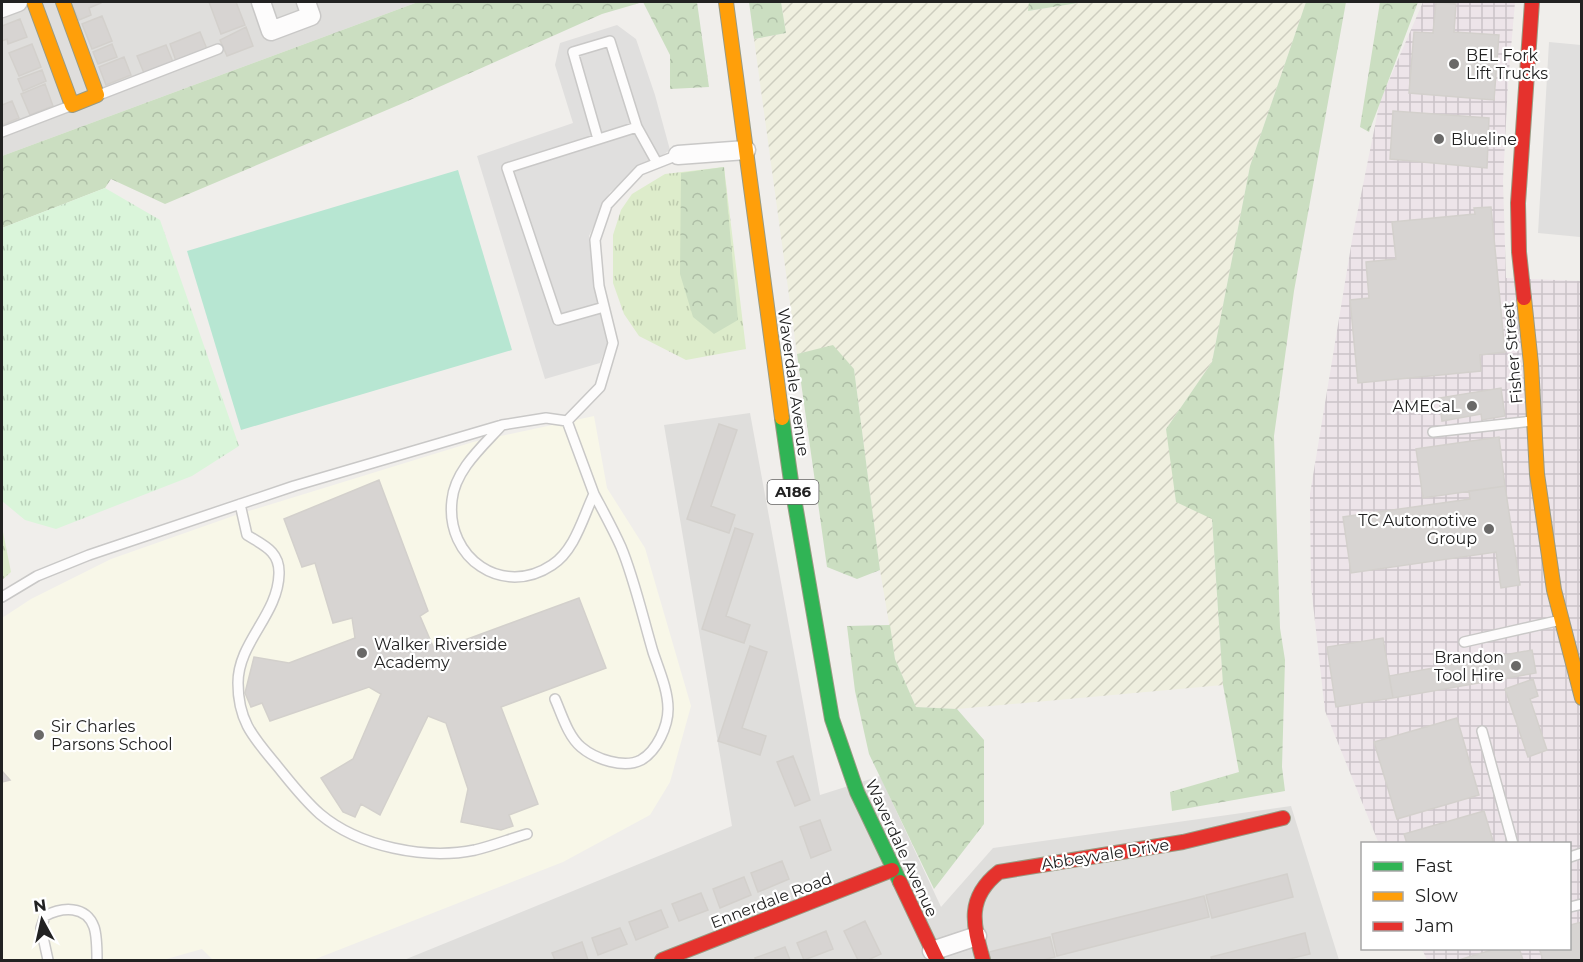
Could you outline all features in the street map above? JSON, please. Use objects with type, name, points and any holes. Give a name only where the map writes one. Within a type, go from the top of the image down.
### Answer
[{"type":"street","points":[[2,8],[18,2]]},
{"type":"street","points":[[34,2],[72,105],[97,96],[63,2]]},
{"type":"street","points":[[261,2],[271,31],[312,16],[306,2]]},
{"type":"street","name":"Waverdale Avenue","points":[[726,2],[791,481],[832,719],[857,792],[934,956]]},
{"type":"street","name":"Fisher Street","points":[[1532,2],[1518,203],[1519,252],[1531,364],[1537,474],[1554,590],[1581,698]]},
{"type":"street","points":[[678,155],[746,150]]},
{"type":"street","name":"Abbeyvale Drive","points":[[983,960],[974,918],[975,901],[980,888],[989,878],[999,872],[1183,842],[1283,818]]},
{"type":"street","name":"Ennerdale Road","points":[[662,960],[892,870]]},
{"type":"street","points":[[934,956],[977,936]]},
{"type":"lane","points":[[598,140],[573,52],[610,41],[637,127],[657,163]]},
{"type":"lane","points":[[97,96],[218,49]]},
{"type":"lane","points":[[2,132],[72,105]]},
{"type":"lane","points":[[604,307],[558,320],[507,168],[637,127]]},
{"type":"lane","points":[[567,421],[600,387],[613,343],[599,286],[595,240],[607,205],[640,170],[678,155]]},
{"type":"lane","points":[[2,597],[37,576],[89,555],[294,486],[502,425],[546,418],[567,421]]},
{"type":"lane","points":[[555,699],[570,732],[581,747],[599,758],[624,764],[641,760],[654,748],[665,727],[668,710],[666,694],[621,547],[594,494],[567,421]]},
{"type":"lane","points":[[1433,432],[1534,421]]},
{"type":"lane","points":[[502,425],[468,464],[457,483],[452,500],[452,521],[459,543],[471,560],[488,571],[516,576],[534,573],[552,565],[564,554],[574,538],[594,494]]},
{"type":"lane","points":[[240,504],[247,535],[266,545],[272,551],[279,572],[277,591],[245,650],[238,680],[239,703],[243,721],[302,796],[322,815],[345,830],[376,844],[412,852],[445,854],[475,850],[527,834]]},
{"type":"lane","points":[[1464,642],[1561,620]]},
{"type":"lane","points":[[1482,731],[1513,842]]},
{"type":"lane","points":[[48,960],[41,928],[45,916],[56,910],[72,909],[86,914],[94,927],[97,960]]},
{"type":"shaded area","points":[[2,2],[418,2],[2,156]]},
{"type":"shaded area","points":[[1423,2],[1515,2],[1503,181],[1506,278],[1581,281],[1581,960],[1427,960],[1422,950],[1571,950],[1571,842],[1378,842],[1325,711],[1311,586],[1310,494],[1353,234],[1380,101]]},
{"type":"shaded area","points":[[617,25],[636,39],[670,150],[610,192],[589,236],[594,284],[608,342],[600,363],[545,379],[477,156],[573,123],[555,65],[560,43]]},
{"type":"shaded area","points":[[1549,42],[1581,45],[1580,237],[1538,233]]},
{"type":"shaded area","points":[[750,413],[820,795],[880,776],[941,907],[993,848],[1291,806],[1339,960],[404,960],[732,826],[664,425]]},
{"type":"shaded area","name":"Walker Riverside Academy","points":[[594,416],[607,488],[645,548],[691,706],[670,782],[650,815],[563,862],[313,960],[213,960],[202,949],[163,960],[2,960],[2,618],[31,599],[111,559],[236,515],[473,442]]},
{"type":"green space","points":[[418,2],[643,2],[602,14],[401,104],[165,204],[111,179],[105,188],[2,228],[2,156]]},
{"type":"green space","points":[[643,2],[697,2],[709,87],[670,89],[670,55]]},
{"type":"green space","points":[[749,2],[781,2],[786,33],[754,39]]},
{"type":"green space","points":[[781,2],[1029,2],[1029,11],[1084,2],[1306,2],[1250,166],[1212,362],[1166,429],[1212,519],[1223,685],[957,709],[916,707],[895,659],[880,570],[854,369],[832,346],[797,354],[754,39],[786,33]]},
{"type":"green space","points":[[1029,2],[1084,2],[1028,11]]},
{"type":"green space","points":[[1306,2],[1346,2],[1294,291],[1274,436],[1280,628],[1285,660],[1282,767],[1285,791],[1172,811],[1170,792],[1239,772],[1223,685],[1212,519],[1176,502],[1166,429],[1212,362],[1250,166]]},
{"type":"green space","points":[[1380,2],[1418,2],[1369,132],[1360,127]]},
{"type":"green space","points":[[724,167],[746,349],[686,360],[639,336],[624,314],[613,283],[613,235],[621,210],[632,194],[665,174]]},
{"type":"green space","points":[[724,167],[738,320],[714,334],[693,317],[680,274],[681,173]]},
{"type":"green space","points":[[458,170],[512,350],[241,430],[187,251]]},
{"type":"green space","points":[[105,188],[160,220],[239,446],[192,476],[56,529],[25,520],[2,501],[2,228]]},
{"type":"green space","points":[[833,345],[854,369],[880,570],[857,579],[827,567],[797,354]]},
{"type":"green space","points":[[2,527],[11,572],[2,580]]},
{"type":"green space","points":[[890,625],[895,659],[916,707],[957,709],[984,740],[984,824],[934,889],[869,754],[855,691],[847,626]]},
{"type":"building","points":[[71,2],[101,3],[89,8],[91,15],[79,20]]},
{"type":"building","points":[[209,2],[236,2],[245,25],[221,34]]},
{"type":"building","name":"BEL Fork Lift Trucks","points":[[1436,2],[1456,4],[1454,32],[1499,35],[1494,100],[1409,93],[1414,32],[1433,33]]},
{"type":"building","points":[[102,16],[112,41],[92,49],[82,24]]},
{"type":"building","points":[[20,19],[27,37],[8,44],[7,39],[2,41],[2,26]]},
{"type":"building","points":[[246,27],[253,46],[227,56],[220,40]]},
{"type":"building","points":[[200,32],[207,49],[176,61],[170,44]]},
{"type":"building","points":[[32,44],[41,67],[19,76],[9,53]]},
{"type":"building","points":[[112,44],[117,57],[98,64],[93,52]]},
{"type":"building","points":[[166,45],[173,62],[144,73],[137,56]]},
{"type":"building","points":[[124,57],[131,75],[106,85],[99,67]]},
{"type":"building","points":[[42,70],[46,81],[23,91],[18,79]]},
{"type":"building","points":[[45,84],[53,106],[30,115],[21,94]]},
{"type":"building","points":[[12,101],[19,118],[2,125],[2,105]]},
{"type":"building","name":"Blueline","points":[[1393,111],[1489,118],[1487,168],[1390,159]]},
{"type":"building","points":[[1491,207],[1505,352],[1480,355],[1481,371],[1358,383],[1350,300],[1369,298],[1366,262],[1396,259],[1392,222],[1475,214],[1474,208]]},
{"type":"building","name":"AMECaL","points":[[1501,388],[1505,416],[1482,420],[1481,414],[1442,421],[1439,398]]},
{"type":"building","points":[[719,424],[737,430],[711,506],[735,515],[729,533],[687,519]]},
{"type":"building","points":[[1499,437],[1505,486],[1423,498],[1416,449]]},
{"type":"building","points":[[379,480],[428,611],[420,616],[435,651],[579,598],[606,668],[501,707],[538,804],[509,815],[513,826],[501,830],[461,822],[468,789],[446,723],[428,716],[380,815],[361,804],[355,817],[343,812],[321,778],[353,759],[381,694],[369,687],[270,721],[262,703],[251,707],[245,693],[254,657],[289,663],[355,638],[352,618],[333,623],[315,563],[302,567],[284,519]]},
{"type":"building","points":[[1505,486],[1520,585],[1501,588],[1496,552],[1351,573],[1343,517],[1470,499],[1469,491]]},
{"type":"building","points":[[735,528],[753,534],[726,616],[750,625],[744,643],[702,629]]},
{"type":"building","points":[[1383,638],[1393,698],[1336,707],[1327,647]]},
{"type":"building","points":[[750,646],[767,652],[742,728],[766,736],[760,755],[718,741]]},
{"type":"building","points":[[1532,650],[1536,673],[1393,698],[1389,676]]},
{"type":"building","points":[[1533,679],[1538,696],[1530,699],[1547,750],[1528,757],[1505,689]]},
{"type":"building","points":[[1457,718],[1479,795],[1397,819],[1374,742]]},
{"type":"building","points":[[793,756],[810,800],[795,806],[777,762]]},
{"type":"building","points":[[2,771],[10,780],[2,782]]},
{"type":"building","points":[[1484,811],[1493,842],[1406,842],[1404,834]]},
{"type":"building","points":[[820,820],[831,850],[811,858],[800,827]]},
{"type":"building","points":[[782,861],[789,879],[758,892],[751,873]]},
{"type":"building","points":[[1287,874],[1293,897],[1212,918],[1206,895]]},
{"type":"building","points":[[744,877],[751,895],[720,908],[713,889]]},
{"type":"building","points":[[701,893],[708,910],[679,921],[672,904]]},
{"type":"building","points":[[1204,896],[1209,917],[1057,956],[1052,934]]},
{"type":"building","points":[[661,910],[668,927],[636,940],[629,922]]},
{"type":"building","points":[[865,921],[881,954],[868,960],[858,960],[844,931]]},
{"type":"building","points":[[1582,922],[1582,960],[1543,960],[1540,950],[1571,950],[1571,925]]},
{"type":"building","points":[[620,928],[627,944],[598,955],[592,938]]},
{"type":"building","points":[[826,931],[833,949],[804,960],[797,943]]},
{"type":"building","points":[[1305,933],[1310,954],[1285,960],[1212,960],[1211,957]]},
{"type":"building","points":[[1050,937],[1055,957],[1043,960],[991,960],[989,952]]},
{"type":"building","points":[[582,942],[588,960],[555,960],[552,953]]},
{"type":"building","points":[[785,947],[790,960],[756,960],[755,958]]},
{"type":"building","points":[[1492,950],[1520,950],[1523,960],[1459,960]]},
{"type":"traffic: fast","points":[[782,418],[832,719],[857,792],[900,882]]},
{"type":"traffic: slow","points":[[34,2],[72,105],[97,95],[63,2]]},
{"type":"traffic: slow","points":[[726,2],[782,418]]},
{"type":"traffic: slow","points":[[1524,298],[1531,364],[1537,474],[1554,590],[1582,698]]},
{"type":"traffic: jam","points":[[1524,298],[1519,252],[1518,203],[1532,2]]},
{"type":"traffic: jam","points":[[983,960],[977,935],[975,912],[981,892],[999,872],[1183,842],[1283,818]]},
{"type":"traffic: jam","points":[[662,960],[892,870]]},
{"type":"traffic: jam","points":[[900,882],[937,960]]},
{"type":"place","name":"BEL Fork Lift Trucks","points":[[1454,64]]},
{"type":"place","name":"Blueline","points":[[1439,139]]},
{"type":"place","name":"AMECaL","points":[[1472,406]]},
{"type":"place","name":"TC Automotive Group","points":[[1489,529]]},
{"type":"place","name":"Walker Riverside Academy","points":[[362,653]]},
{"type":"place","name":"Brandon Tool Hire","points":[[1516,666]]},
{"type":"place","name":"Sir Charles Parsons School","points":[[39,735]]}]
